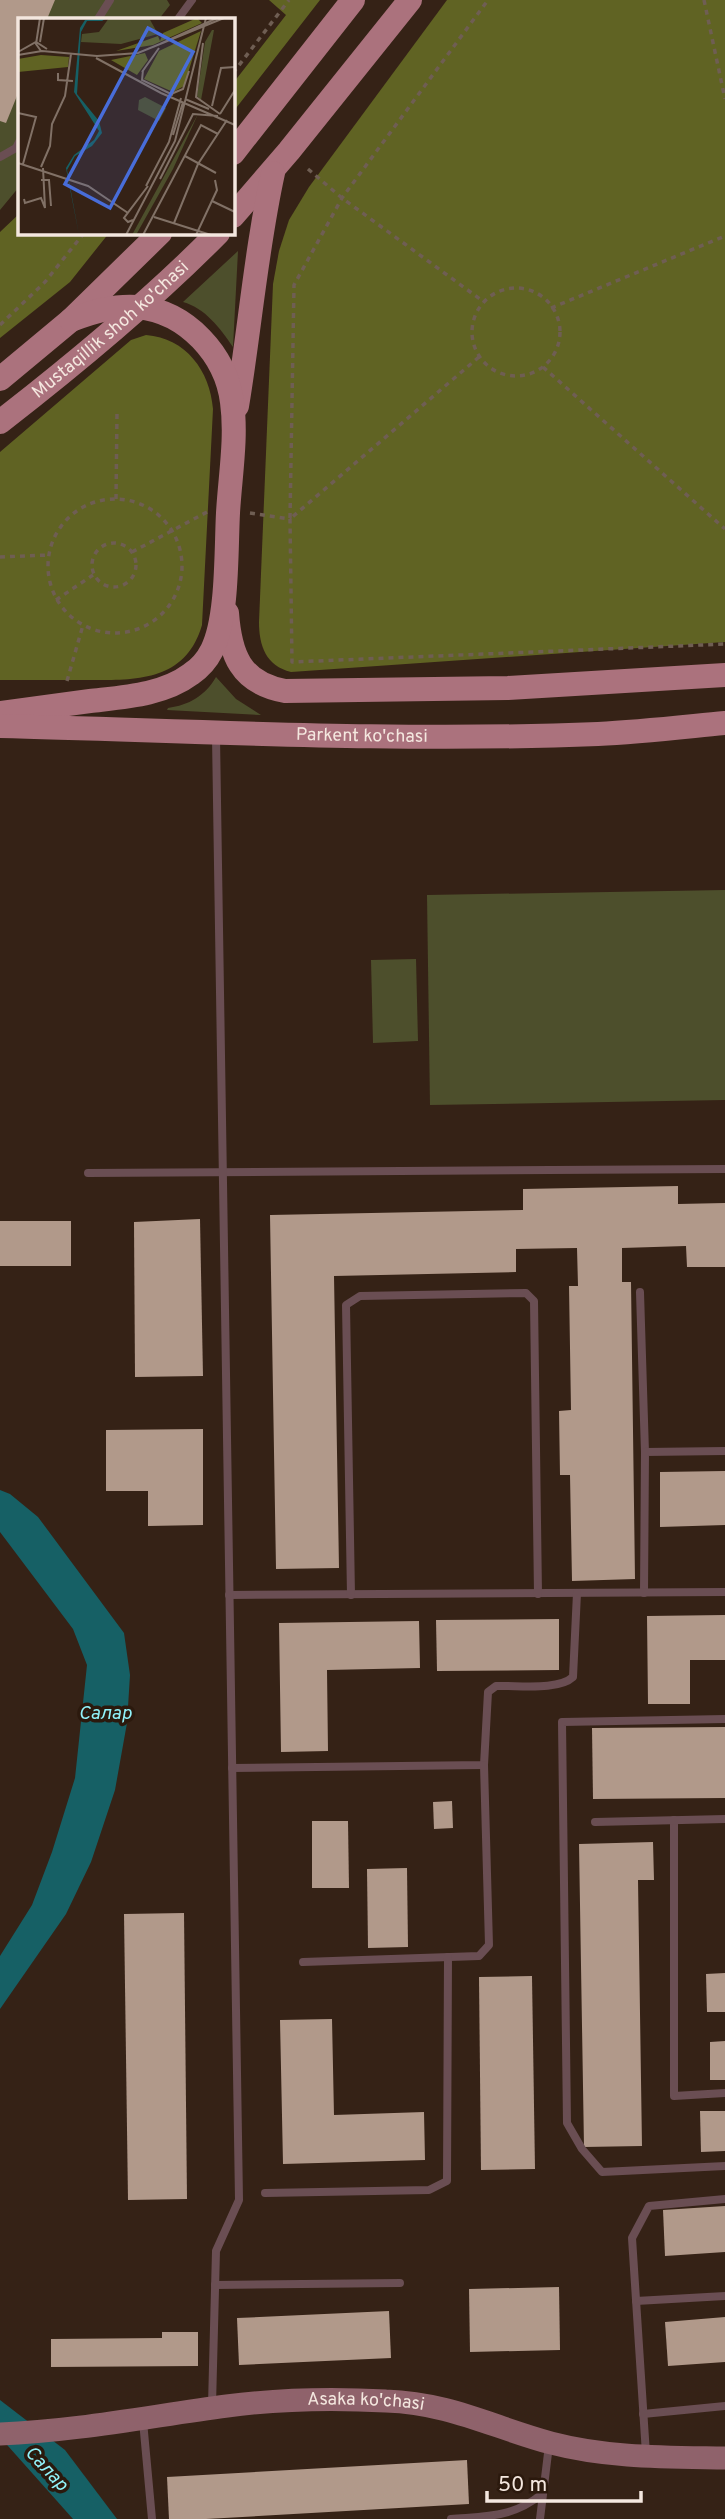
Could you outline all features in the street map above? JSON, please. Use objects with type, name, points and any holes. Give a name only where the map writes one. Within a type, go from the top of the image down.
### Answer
[{"type":"main road","points":[[234,152],[353,0]]},
{"type":"main road","points":[[234,215],[274,170],[411,0]]},
{"type":"main road","points":[[0,713],[145,693],[170,686],[190,675],[206,660],[214,645],[225,567],[233,431],[262,223],[274,170]]},
{"type":"main road","name":"Mustaqillik shoh ko'chasi","points":[[0,379],[71,320],[159,234]]},
{"type":"main road","name":"Mustaqillik shoh ko'chasi","points":[[0,422],[141,307],[217,234]]},
{"type":"main road","points":[[71,320],[105,309],[141,307],[184,325],[211,349],[223,371],[230,391],[233,431]]},
{"type":"main road","points":[[225,567],[228,626],[238,663],[249,676],[265,687],[294,691],[508,688],[725,675]]},
{"type":"main road","name":"Parkent ko'chasi","points":[[0,726],[523,736],[725,723]]},
{"type":"street","name":"Asaka ko'chasi","points":[[0,2434],[51,2432],[212,2408],[299,2400],[417,2403],[446,2408],[549,2442],[598,2453],[646,2457],[725,2458]]},
{"type":"lane","points":[[99,18],[110,0]]},
{"type":"lane","points":[[179,18],[192,0]]},
{"type":"lane","points":[[0,157],[18,144]]},
{"type":"lane","points":[[212,2408],[216,2251],[239,2200],[216,732]]},
{"type":"lane","points":[[88,1173],[725,1169]]},
{"type":"lane","points":[[640,1292],[645,1452],[644,1593]]},
{"type":"lane","points":[[351,1595],[346,1305],[360,1296],[526,1293],[534,1301],[538,1594]]},
{"type":"lane","points":[[645,1452],[725,1451]]},
{"type":"lane","points":[[229,1595],[725,1592]]},
{"type":"lane","points":[[303,1962],[479,1956],[489,1945],[484,1765],[488,1692],[496,1686],[557,1686],[567,1683],[573,1677],[577,1594]]},
{"type":"lane","points":[[725,1719],[562,1722],[567,2123],[582,2149],[602,2172],[725,2166]]},
{"type":"lane","points":[[232,1768],[484,1765]]},
{"type":"lane","points":[[595,1822],[725,1819]]},
{"type":"lane","points":[[674,1821],[674,2096],[725,2093]]},
{"type":"lane","points":[[265,2193],[429,2190],[447,2181],[448,1957]]},
{"type":"lane","points":[[646,2457],[632,2238],[649,2206],[725,2199]]},
{"type":"lane","points":[[215,2286],[400,2283]]},
{"type":"lane","points":[[636,2301],[725,2296]]},
{"type":"lane","points":[[643,2414],[725,2406]]},
{"type":"lane","points":[[143,2418],[152,2519]]},
{"type":"lane","points":[[540,2519],[549,2442]]},
{"type":"lane","points":[[451,2519],[516,2515],[542,2494]]},
{"type":"path","points":[[234,72],[289,0]]},
{"type":"path","points":[[488,0],[342,198],[294,285],[290,519],[292,662],[725,644]]},
{"type":"path","points":[[704,0],[725,99]]},
{"type":"path","points":[[308,169],[342,198],[484,302]]},
{"type":"path","points":[[0,325],[45,282],[84,234]]},
{"type":"path","points":[[551,308],[725,236]]},
{"type":"path","points":[[509,289],[523,289],[537,294],[551,308],[560,328],[553,356],[543,367],[523,375],[502,374],[489,368],[479,357],[473,343],[475,315],[484,302],[495,294],[509,289]]},
{"type":"path","points":[[290,519],[479,357]]},
{"type":"path","points":[[543,367],[725,529]]},
{"type":"path","points":[[116,499],[117,412]]},
{"type":"path","points":[[97,501],[133,501],[148,507],[162,518],[172,531],[180,548],[182,568],[178,587],[170,604],[156,618],[140,628],[121,633],[101,632],[72,618],[56,600],[47,570],[48,555],[59,529],[79,509],[97,501]]},
{"type":"path","points":[[132,552],[208,512]]},
{"type":"path","points":[[117,542],[132,552],[136,569],[129,582],[115,588],[108,587],[93,575],[93,556],[103,545],[117,542]]},
{"type":"path","points":[[0,557],[48,555]]},
{"type":"path","points":[[56,600],[93,575]]},
{"type":"path","points":[[66,682],[83,625]]},
{"type":"green space","points":[[0,0],[167,0],[170,5],[160,18],[18,18],[18,188],[0,210]]},
{"type":"green space","points":[[238,251],[233,347],[205,314],[183,302]]},
{"type":"green space","points":[[216,677],[236,699],[261,715],[167,710],[196,698]]},
{"type":"green space","points":[[725,890],[725,1100],[430,1105],[427,895]]},
{"type":"green space","points":[[416,959],[418,1041],[373,1043],[371,960]]},
{"type":"shaded area","points":[[269,0],[320,0],[234,111],[234,82],[286,15]]},
{"type":"shaded area","points":[[447,0],[725,0],[725,642],[291,672],[275,665],[266,654],[260,639],[259,622],[273,284],[279,251],[289,220],[309,187]]},
{"type":"shaded area","points":[[18,215],[18,234],[108,234],[70,282],[0,338],[0,232]]},
{"type":"shaded area","points":[[146,335],[173,342],[184,350],[201,370],[211,395],[213,409],[202,625],[194,644],[183,658],[154,675],[119,680],[0,680],[0,452],[131,340]]},
{"type":"water","name":"Салар","points":[[0,1490],[10,1494],[38,1517],[124,1633],[130,1675],[127,1723],[115,1790],[91,1862],[66,1914],[0,2009],[0,1956],[32,1905],[75,1778],[87,1665],[73,1629],[0,1532]]},
{"type":"water","name":"Салар","points":[[0,2400],[65,2450],[117,2519],[73,2519],[0,2437]]},
{"type":"building","points":[[0,0],[55,0],[47,18],[18,18],[18,93],[6,123],[0,121]]},
{"type":"building","points":[[678,1186],[678,1204],[725,1203],[725,1267],[687,1267],[686,1246],[622,1248],[622,1282],[631,1282],[635,1579],[572,1581],[570,1475],[560,1475],[559,1411],[571,1410],[569,1286],[578,1286],[577,1248],[516,1249],[516,1272],[334,1276],[339,1568],[276,1569],[270,1215],[523,1210],[523,1189]]},
{"type":"building","points":[[200,1219],[203,1376],[135,1377],[134,1222]]},
{"type":"building","points":[[0,1221],[71,1221],[71,1266],[0,1266]]},
{"type":"building","points":[[203,1429],[203,1525],[148,1526],[148,1491],[106,1491],[106,1430]]},
{"type":"building","points":[[725,1471],[725,1525],[660,1527],[660,1472]]},
{"type":"building","points":[[725,1615],[725,1660],[690,1660],[690,1704],[648,1704],[647,1616]]},
{"type":"building","points":[[559,1619],[559,1670],[437,1671],[436,1620]]},
{"type":"building","points":[[419,1621],[420,1668],[327,1670],[328,1751],[281,1752],[279,1623]]},
{"type":"building","points":[[725,1727],[725,1798],[593,1799],[592,1728]]},
{"type":"building","points":[[452,1801],[453,1828],[434,1829],[433,1802]]},
{"type":"building","points":[[312,1821],[348,1821],[349,1888],[312,1888]]},
{"type":"building","points":[[653,1842],[654,1880],[638,1880],[642,2146],[584,2147],[579,1844]]},
{"type":"building","points":[[407,1868],[408,1947],[368,1948],[367,1869]]},
{"type":"building","points":[[184,1913],[187,2199],[128,2200],[124,1914]]},
{"type":"building","points":[[725,1973],[725,2012],[707,2012],[706,1974]]},
{"type":"building","points":[[532,1976],[535,2169],[481,2170],[479,1977]]},
{"type":"building","points":[[332,2019],[334,2115],[424,2112],[425,2160],[283,2164],[280,2020]]},
{"type":"building","points":[[725,2041],[725,2080],[710,2080],[710,2042]]},
{"type":"building","points":[[700,2111],[725,2111],[725,2151],[701,2152]]},
{"type":"building","points":[[725,2206],[725,2252],[665,2256],[663,2210]]},
{"type":"building","points":[[559,2287],[560,2350],[470,2352],[469,2289]]},
{"type":"building","points":[[389,2311],[391,2358],[239,2365],[237,2318]]},
{"type":"building","points":[[725,2317],[725,2362],[668,2366],[665,2322]]},
{"type":"building","points":[[162,2332],[198,2332],[198,2366],[51,2367],[51,2339],[162,2338]]},
{"type":"building","points":[[467,2460],[469,2504],[169,2519],[167,2477]]}]
